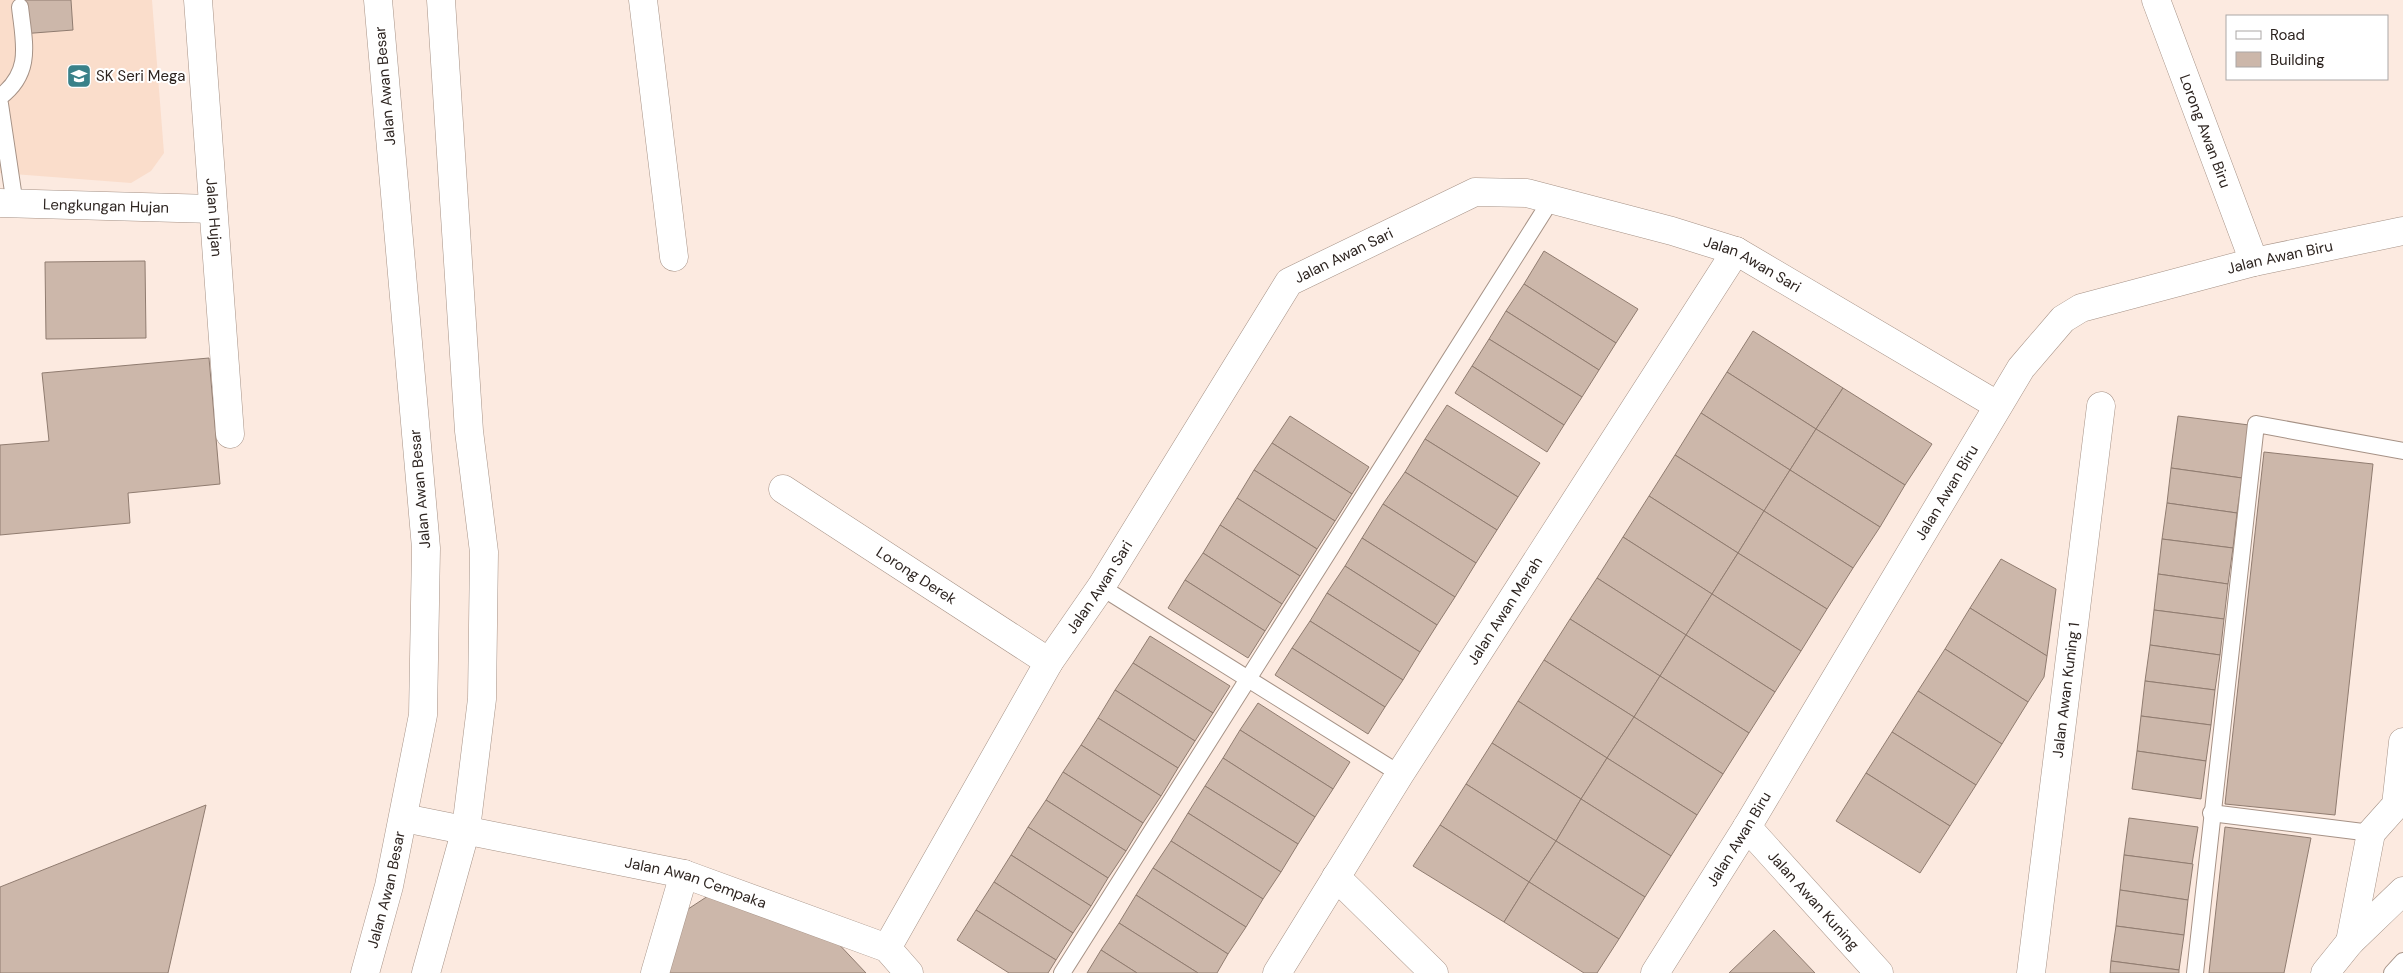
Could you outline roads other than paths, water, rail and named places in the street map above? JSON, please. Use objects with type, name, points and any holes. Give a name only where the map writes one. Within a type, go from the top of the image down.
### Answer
[{"type":"street","name":"Jalan Hujan","points":[[198,0],[230,434]]},
{"type":"street","name":"Jalan Awan Besar","points":[[365,973],[389,886],[423,715],[426,548],[378,0]]},
{"type":"street","points":[[426,973],[466,829],[482,699],[484,552],[470,431],[441,0]]},
{"type":"street","points":[[643,0],[674,257]]},
{"type":"street","name":"Lorong Awan Biru","points":[[2156,0],[2254,262]]},
{"type":"street","name":"Jalan Awan Sari","points":[[887,948],[1049,662],[1101,587],[1289,282],[1475,192],[1527,193],[1672,231],[1736,251],[1997,405]]},
{"type":"street","name":"Lengkungan Hujan","points":[[7,204],[213,208]]},
{"type":"street","name":"Jalan Awan Biru","points":[[1655,973],[1747,827],[1997,405],[2021,368],[2063,319],[2075,311],[2254,262],[2403,231]]},
{"type":"street","name":"Jalan Awan Merah","points":[[1276,973],[1400,774],[1736,251]]},
{"type":"street","name":"Jalan Awan Kuning 1","points":[[2031,973],[2100,406]]},
{"type":"street","name":"Lorong Derek","points":[[783,489],[1049,662]]},
{"type":"street","points":[[2350,942],[2371,832],[2400,810],[2403,742]]},
{"type":"street","name":"Jalan Awan Cempaka","points":[[404,818],[684,874],[887,948],[909,973]]},
{"type":"street","name":"Jalan Awan Kuning","points":[[1747,827],[1879,973]]},
{"type":"street","points":[[655,973],[684,874]]},
{"type":"street","points":[[1336,876],[1434,973]]},
{"type":"street","points":[[2325,973],[2350,942],[2403,891]]},
{"type":"lane","points":[[0,97],[11,88],[22,73],[25,51],[20,7]]},
{"type":"lane","points":[[0,104],[7,204]]},
{"type":"lane","points":[[1062,973],[1551,200]]},
{"type":"lane","points":[[2195,973],[2211,813],[2256,424],[2403,451]]},
{"type":"lane","points":[[1101,587],[1400,774]]},
{"type":"lane","points":[[2211,813],[2371,832]]},
{"type":"lane","points":[[2392,973],[2403,961]]},
{"type":"place","name":"SK Seri Mega","points":[[79,76]]}]
